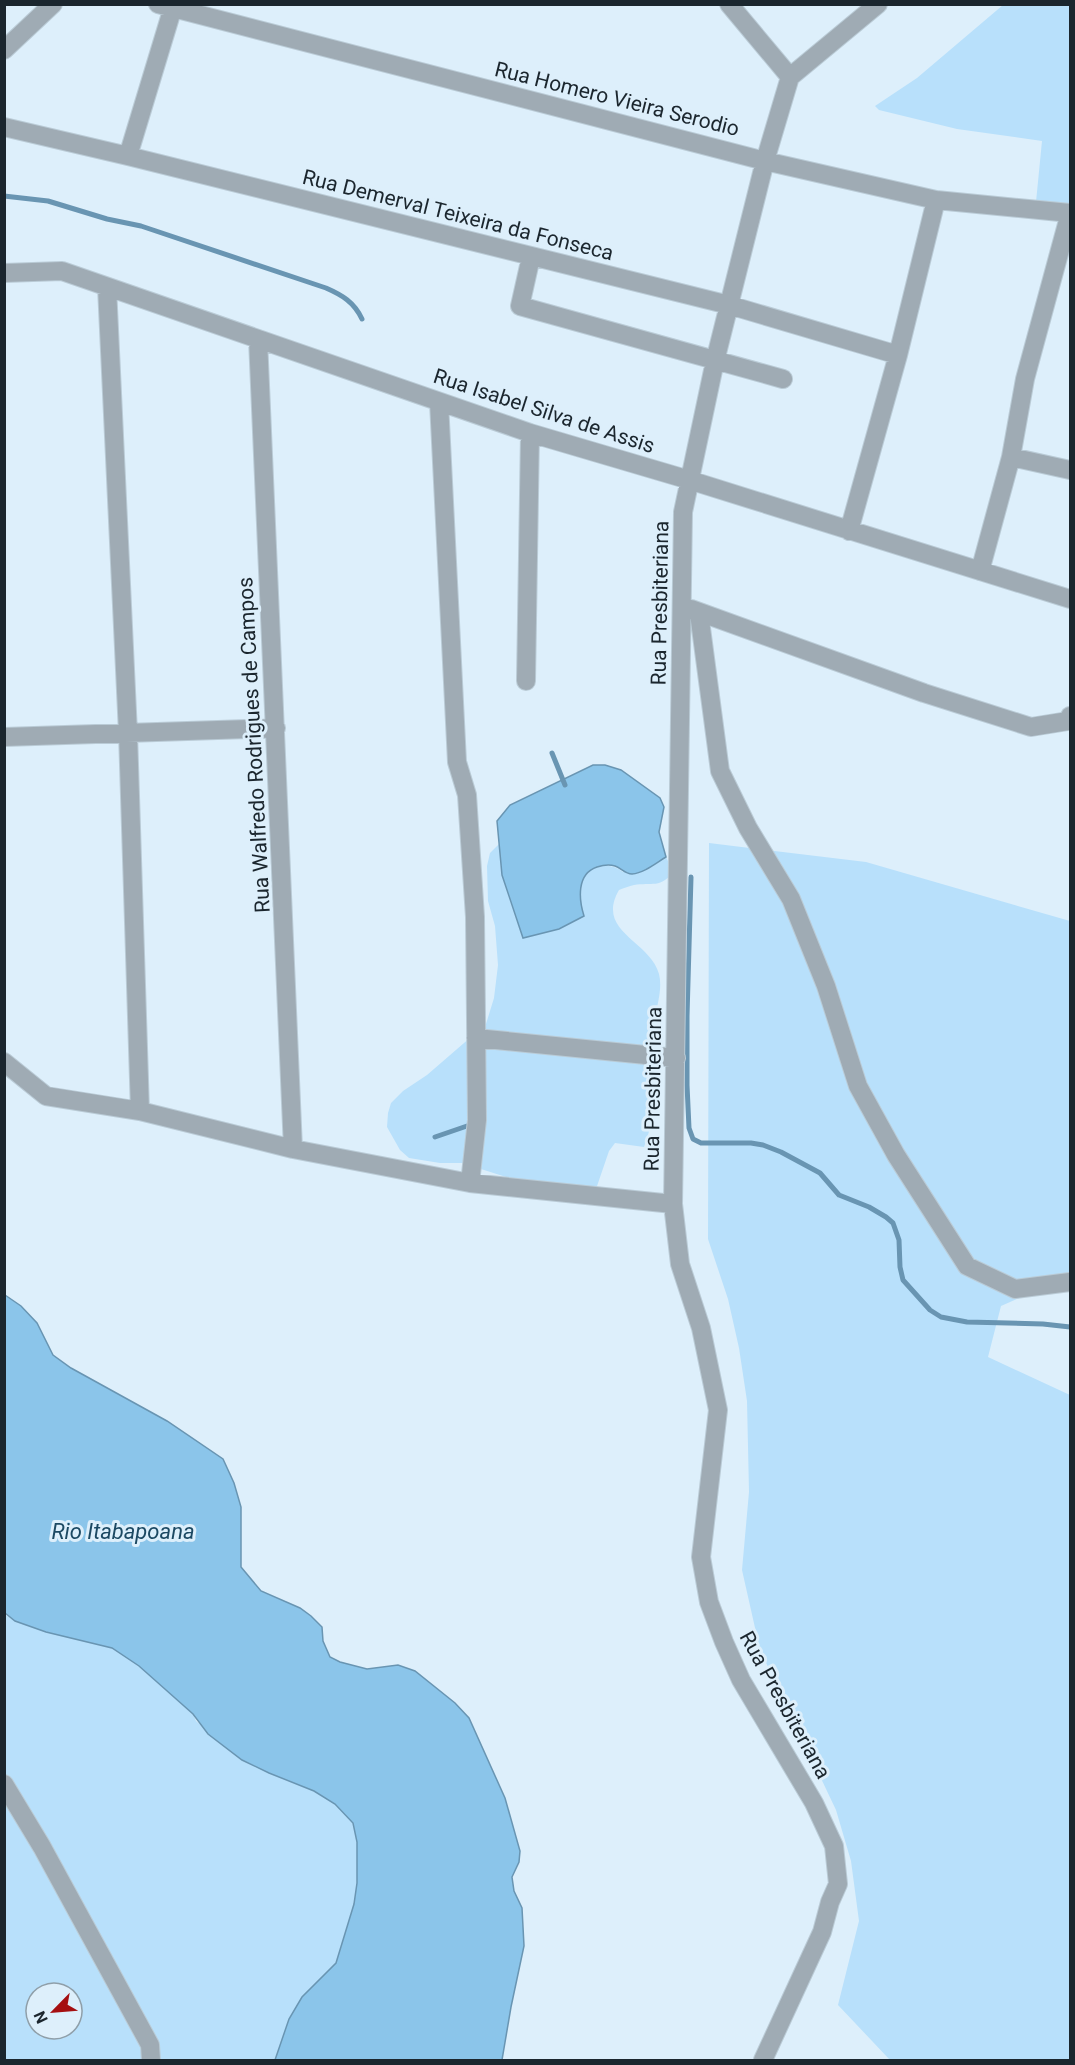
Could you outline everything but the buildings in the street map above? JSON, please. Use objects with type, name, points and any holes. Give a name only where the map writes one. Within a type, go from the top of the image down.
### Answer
[{"type":"street","points":[[4,50],[53,4]]},
{"type":"street","points":[[729,4],[790,77],[878,4]]},
{"type":"street","points":[[128,156],[168,6]]},
{"type":"street","name":"Rua Homero Vieira Serodio","points":[[168,6],[765,161],[936,200],[1070,213]]},
{"type":"street","name":"Rua Presbiteriana","points":[[763,2061],[822,1932],[830,1902],[838,1884],[834,1846],[814,1803],[741,1680],[709,1602],[700,1557],[718,1410],[701,1328],[680,1264],[673,1204],[684,512],[715,361],[765,161],[790,77]]},
{"type":"street","name":"Rua Demerval Teixeira da Fonseca","points":[[4,127],[729,305],[898,355]]},
{"type":"street","points":[[849,531],[898,355],[936,200]]},
{"type":"street","points":[[980,571],[1011,457],[1026,379],[1070,213]]},
{"type":"street","points":[[531,257],[520,306],[783,379]]},
{"type":"street","name":"Rua Isabel Silva de Assis","points":[[4,273],[62,272],[530,433],[690,480],[1071,600]]},
{"type":"street","points":[[107,287],[128,733],[140,1111]]},
{"type":"street","name":"Rua Walfredo Rodrigues de Campos","points":[[258,339],[293,1149]]},
{"type":"street","points":[[439,402],[456,762],[467,795],[475,917],[477,1120],[470,1184]]},
{"type":"street","points":[[526,681],[530,433]]},
{"type":"street","points":[[1011,457],[1071,470]]},
{"type":"street","points":[[682,604],[699,613],[924,693],[1031,727],[1068,721],[1071,716]]},
{"type":"street","points":[[699,613],[720,771],[748,828],[791,899],[826,986],[858,1086],[896,1155],[968,1266],[1016,1289],[1071,1282]]},
{"type":"street","points":[[4,737],[276,728]]},
{"type":"street","points":[[476,1038],[676,1058]]},
{"type":"street","points":[[4,1062],[46,1096],[140,1111],[293,1149],[470,1184],[673,1204]]},
{"type":"street","points":[[4,1784],[42,1847],[150,2045],[151,2061]]},
{"type":"shaded area","points":[[1003,5],[1070,5],[1070,208],[1036,202],[1042,141],[957,129],[879,110],[875,106],[917,78]]},
{"type":"shaded area","points":[[709,843],[866,862],[1070,921],[1070,1280],[1049,1285],[1001,1306],[988,1357],[1070,1395],[1070,2060],[890,2060],[838,2005],[859,1921],[851,1861],[836,1810],[760,1650],[742,1570],[749,1492],[747,1401],[739,1348],[728,1299],[708,1239]]},
{"type":"shaded area","points":[[499,844],[502,875],[524,938],[559,929],[581,907],[581,885],[585,876],[594,868],[611,866],[623,872],[651,867],[666,857],[673,871],[660,883],[634,885],[619,890],[613,904],[614,916],[619,926],[646,952],[654,962],[659,974],[660,993],[649,1060],[653,1111],[644,1147],[615,1143],[609,1151],[596,1189],[553,1192],[462,1163],[440,1163],[409,1158],[400,1150],[387,1127],[391,1103],[486,1024],[494,998],[498,965],[495,926],[488,901],[487,866],[490,853]]},
{"type":"shaded area","points":[[4,1614],[29,1626],[97,1643],[120,1652],[153,1677],[193,1714],[196,1721],[242,1760],[314,1791],[336,1804],[353,1823],[357,1842],[357,1883],[354,1904],[336,1963],[302,1997],[289,2019],[275,2060],[5,2060]]},
{"type":"water","points":[[593,765],[605,765],[621,770],[660,798],[664,807],[659,832],[666,857],[641,872],[632,874],[610,865],[590,870],[582,881],[580,895],[584,916],[559,929],[523,938],[502,875],[497,821],[510,805]]},
{"type":"water","name":"Rio Itabapoana","points":[[5,1295],[21,1306],[37,1323],[53,1355],[71,1368],[167,1421],[223,1459],[234,1483],[241,1507],[241,1567],[261,1591],[300,1608],[322,1627],[323,1641],[330,1657],[367,1669],[398,1665],[415,1671],[455,1703],[469,1718],[505,1798],[520,1851],[519,1862],[512,1877],[514,1891],[522,1908],[524,1946],[502,2060],[275,2060],[289,2019],[302,1997],[336,1963],[354,1904],[357,1883],[357,1842],[353,1823],[335,1804],[314,1791],[242,1760],[208,1734],[193,1714],[139,1666],[112,1648],[46,1632],[15,1621],[5,1613]]},
{"type":"waterway","points":[[4,196],[48,201],[107,219],[141,226],[326,288],[347,300],[362,319]]},
{"type":"waterway","points":[[552,753],[565,785]]},
{"type":"waterway","points":[[691,877],[687,1085],[689,1128],[693,1139],[701,1143],[751,1143],[781,1152],[820,1173],[839,1195],[869,1207],[886,1217],[893,1223],[899,1240],[903,1280],[930,1310],[941,1317],[967,1322],[1070,1327]]},
{"type":"waterway","points":[[435,1137],[467,1126]]}]
